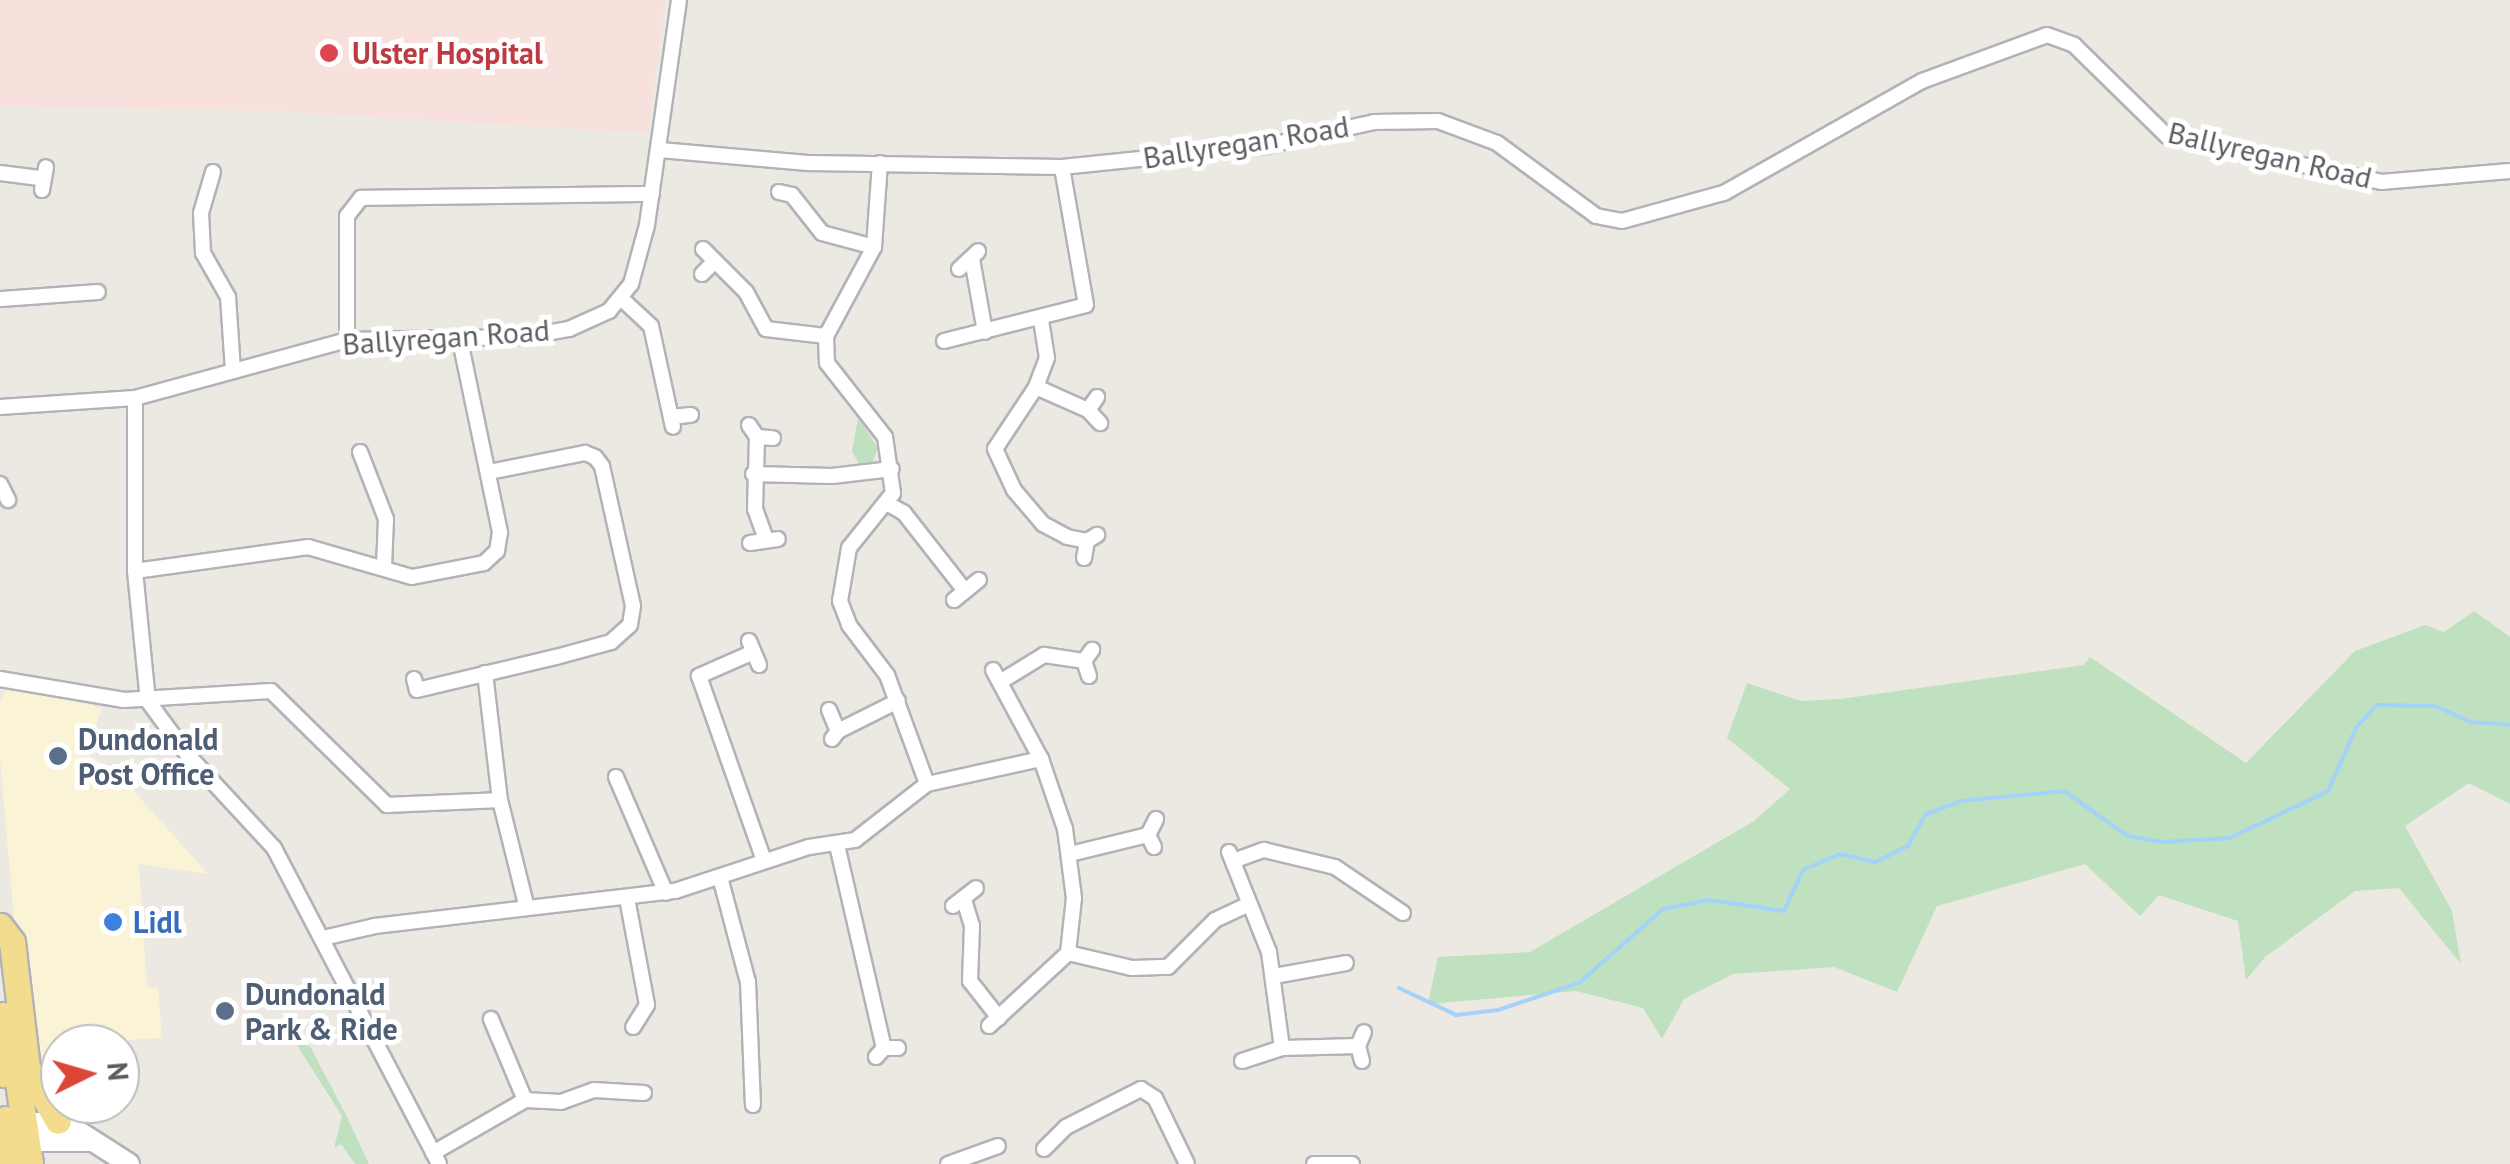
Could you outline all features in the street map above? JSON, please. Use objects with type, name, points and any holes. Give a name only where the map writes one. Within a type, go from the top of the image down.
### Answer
[{"type":"highway","points":[[0,926],[12,942],[27,1067],[40,1090]]},
{"type":"highway","points":[[0,968],[13,1140]]},
{"type":"street","points":[[680,0],[652,194],[623,300],[650,326],[672,422],[691,415]]},
{"type":"street","name":"Ballyregan Road","points":[[660,150],[880,163],[1062,167],[1266,146],[1374,122],[1438,121],[1518,155],[1596,216],[1637,220],[1724,193],[1922,81],[2047,35],[2074,44],[2167,136],[2381,182],[2510,171]]},
{"type":"street","points":[[880,163],[874,247],[826,336],[827,363],[885,438],[892,469],[888,504],[849,548],[839,578],[849,625],[898,701],[927,784]]},
{"type":"street","points":[[944,341],[1086,306],[1062,167]]},
{"type":"street","points":[[213,172],[201,214],[203,253],[228,297],[234,371]]},
{"type":"street","points":[[0,173],[43,178]]},
{"type":"street","points":[[790,191],[822,233],[874,247]]},
{"type":"street","points":[[347,340],[346,216],[361,198],[652,194]]},
{"type":"street","points":[[703,250],[746,292],[766,329],[826,336]]},
{"type":"street","points":[[969,260],[985,332]]},
{"type":"street","points":[[702,274],[714,262]]},
{"type":"street","points":[[0,299],[98,292]]},
{"type":"street","name":"Ballyregan Road","points":[[0,408],[135,398],[347,340],[569,329],[623,300]]},
{"type":"street","points":[[1041,320],[1046,358],[1036,387],[995,449],[1014,490],[1044,524],[1092,538],[1084,558]]},
{"type":"street","points":[[135,571],[308,547],[421,576],[492,558],[500,532],[459,336]]},
{"type":"street","points":[[1036,387],[1092,403],[1100,424]]},
{"type":"street","points":[[135,398],[135,571],[148,701],[186,754],[274,848],[436,1158],[526,1100],[561,1102],[594,1090],[644,1093]]},
{"type":"street","points":[[760,434],[753,474],[764,540]]},
{"type":"street","points":[[360,452],[386,519],[384,567]]},
{"type":"street","points":[[414,678],[417,690],[610,642],[627,630],[633,612],[602,466],[595,456],[488,472]]},
{"type":"street","points":[[753,474],[832,476],[892,469]]},
{"type":"street","points":[[0,484],[8,500]]},
{"type":"street","points":[[888,504],[904,513],[958,593],[979,580]]},
{"type":"street","points":[[752,653],[699,676],[764,861]]},
{"type":"street","points":[[976,888],[959,905],[972,926],[970,981],[994,1022],[1068,953],[1070,854],[1040,760],[996,676],[1044,655],[1088,662]]},
{"type":"street","points":[[486,673],[500,800],[527,908]]},
{"type":"street","points":[[0,678],[148,701],[271,691],[386,806],[500,800]]},
{"type":"street","points":[[829,710],[835,735],[898,701]]},
{"type":"street","points":[[322,938],[666,892],[764,861],[837,844],[873,830],[927,784],[1040,760]]},
{"type":"street","points":[[616,776],[666,892]]},
{"type":"street","points":[[1070,854],[1151,841],[1156,820]]},
{"type":"street","points":[[837,844],[886,1051]]},
{"type":"street","points":[[1282,1048],[1274,976],[1231,857],[1278,852],[1336,866],[1365,890],[1400,902]]},
{"type":"street","points":[[720,877],[748,982],[753,1105]]},
{"type":"street","points":[[627,898],[646,1005],[634,1026]]},
{"type":"street","points":[[1068,953],[1132,968],[1168,967],[1215,920],[1250,904]]},
{"type":"street","points":[[1274,976],[1346,963]]},
{"type":"street","points":[[489,1014],[526,1100]]},
{"type":"street","points":[[1242,1062],[1282,1048],[1362,1046]]},
{"type":"street","points":[[1044,1149],[1066,1128],[1141,1089],[1155,1098],[1187,1164]]},
{"type":"street","points":[[13,1140],[51,1124]]},
{"type":"street","points":[[63,1124],[129,1164]]},
{"type":"street","points":[[13,1140],[94,1141]]},
{"type":"street","points":[[1314,1164],[1350,1164],[1351,1146]]},
{"type":"street","points":[[948,1164],[991,1154]]},
{"type":"shaded area","name":"Ulster Hospital","points":[[0,0],[665,0],[648,133],[273,111],[0,106]]},
{"type":"shaded area","points":[[7,687],[102,708],[87,754],[116,771],[208,874],[139,864],[147,987],[158,988],[162,1038],[140,1039],[140,1024],[40,1024],[40,1053],[33,1042],[20,989],[0,758],[0,703]]},
{"type":"green space","points":[[858,418],[878,448],[873,462],[859,463],[852,452]]},
{"type":"green space","points":[[2474,611],[2510,637],[2510,804],[2469,783],[2405,826],[2452,911],[2461,964],[2399,888],[2355,891],[2265,957],[2246,980],[2238,921],[2159,895],[2140,916],[2085,864],[1937,906],[1897,992],[1834,967],[1733,974],[1684,999],[1662,1039],[1643,1008],[1576,991],[1428,1004],[1438,957],[1530,952],[1754,821],[1790,789],[1727,738],[1747,683],[1801,701],[1840,699],[2084,665],[2090,657],[2246,763],[2355,651],[2425,625],[2444,632]]},
{"type":"green space","points":[[303,1033],[369,1164],[355,1164],[341,1144],[334,1148],[342,1116],[293,1039]]},
{"type":"waterway","points":[[1399,988],[1456,1015],[1498,1010],[1579,983],[1663,909],[1709,900],[1784,911],[1803,870],[1840,854],[1876,862],[1908,846],[1926,814],[1961,801],[2064,791],[2128,836],[2163,842],[2230,838],[2328,791],[2356,728],[2377,705],[2435,706],[2471,722],[2510,725]]},
{"type":"place","name":"Ulster Hospital","points":[[329,53]]},
{"type":"place","name":"Dundonald Post Office","points":[[58,756]]},
{"type":"place","name":"Lidl","points":[[113,922]]},
{"type":"place","name":"Dundonald Park & Ride","points":[[225,1011]]}]
